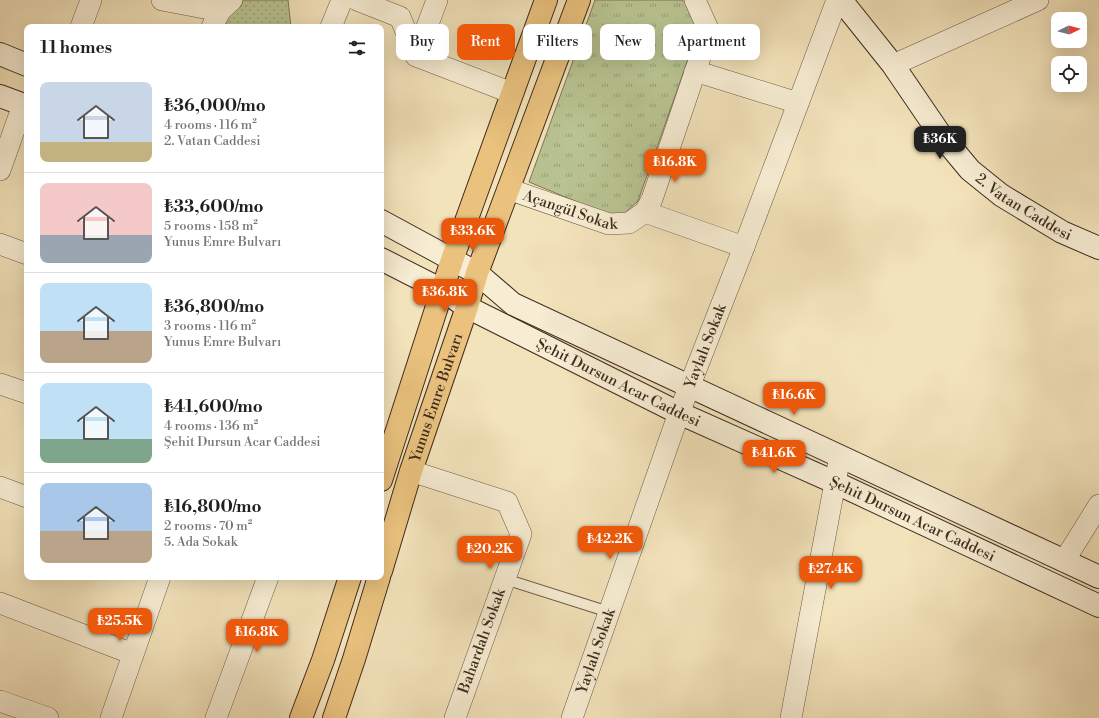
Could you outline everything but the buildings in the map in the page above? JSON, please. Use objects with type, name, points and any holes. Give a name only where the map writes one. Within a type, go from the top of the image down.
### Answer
[{"type":"main road","name":"Yunus Emre Bulvarı","points":[[384,471],[452,260],[546,0]]},
{"type":"main road","name":"Yunus Emre Bulvarı","points":[[384,560],[411,471],[477,274],[579,0]]},
{"type":"main road","name":"2. Vatan Caddesi","points":[[841,0],[893,65],[940,134],[970,170],[1001,195],[1062,232],[1099,248]]},
{"type":"main road","points":[[0,54],[24,64]]},
{"type":"main road","points":[[0,96],[24,106]]},
{"type":"main road","name":"Şehit Dursun Acar Caddesi","points":[[384,223],[477,274],[513,304],[1099,577]]},
{"type":"main road","name":"Şehit Dursun Acar Caddesi","points":[[384,261],[442,290],[467,307],[679,413],[834,482],[1099,606]]},
{"type":"main road","points":[[301,718],[323,660],[349,580]]},
{"type":"main road","points":[[334,718],[354,660],[378,580]]},
{"type":"street","points":[[82,24],[91,0]]},
{"type":"street","points":[[162,0],[221,13]]},
{"type":"street","points":[[332,24],[342,0]]},
{"type":"street","points":[[357,0],[400,18],[403,24]]},
{"type":"street","points":[[428,24],[437,0]]},
{"type":"street","points":[[695,0],[709,31],[652,199],[645,212],[744,247]]},
{"type":"street","name":"Yaylalı Sokak","points":[[572,718],[679,413],[744,247],[837,0]]},
{"type":"street","points":[[893,65],[1038,0]]},
{"type":"street","points":[[426,60],[512,93]]},
{"type":"street","points":[[695,72],[798,103]]},
{"type":"street","points":[[0,170],[24,109]]},
{"type":"street","name":"Açangül Sokak","points":[[508,189],[609,224],[629,223],[645,212]]},
{"type":"street","points":[[0,244],[24,253]]},
{"type":"street","points":[[0,384],[24,392]]},
{"type":"street","points":[[791,718],[840,456]]},
{"type":"street","name":"Bahardalı Sokak","points":[[411,471],[507,502],[520,534],[455,718]]},
{"type":"street","points":[[0,487],[24,496]]},
{"type":"street","points":[[1064,561],[1099,505]]},
{"type":"street","points":[[111,718],[159,580]]},
{"type":"street","points":[[216,718],[267,580]]},
{"type":"street","points":[[0,603],[133,654]]},
{"type":"street","points":[[0,701],[48,718]]},
{"type":"lane","points":[[505,579],[609,612]]},
{"type":"green space","points":[[241,0],[288,0],[291,24],[226,24],[228,15]]},
{"type":"green space","points":[[595,0],[682,0],[689,5],[696,24],[663,24],[663,60],[688,60],[638,201],[625,213],[609,215],[529,182],[573,60],[592,60],[592,24],[586,24]]}]
